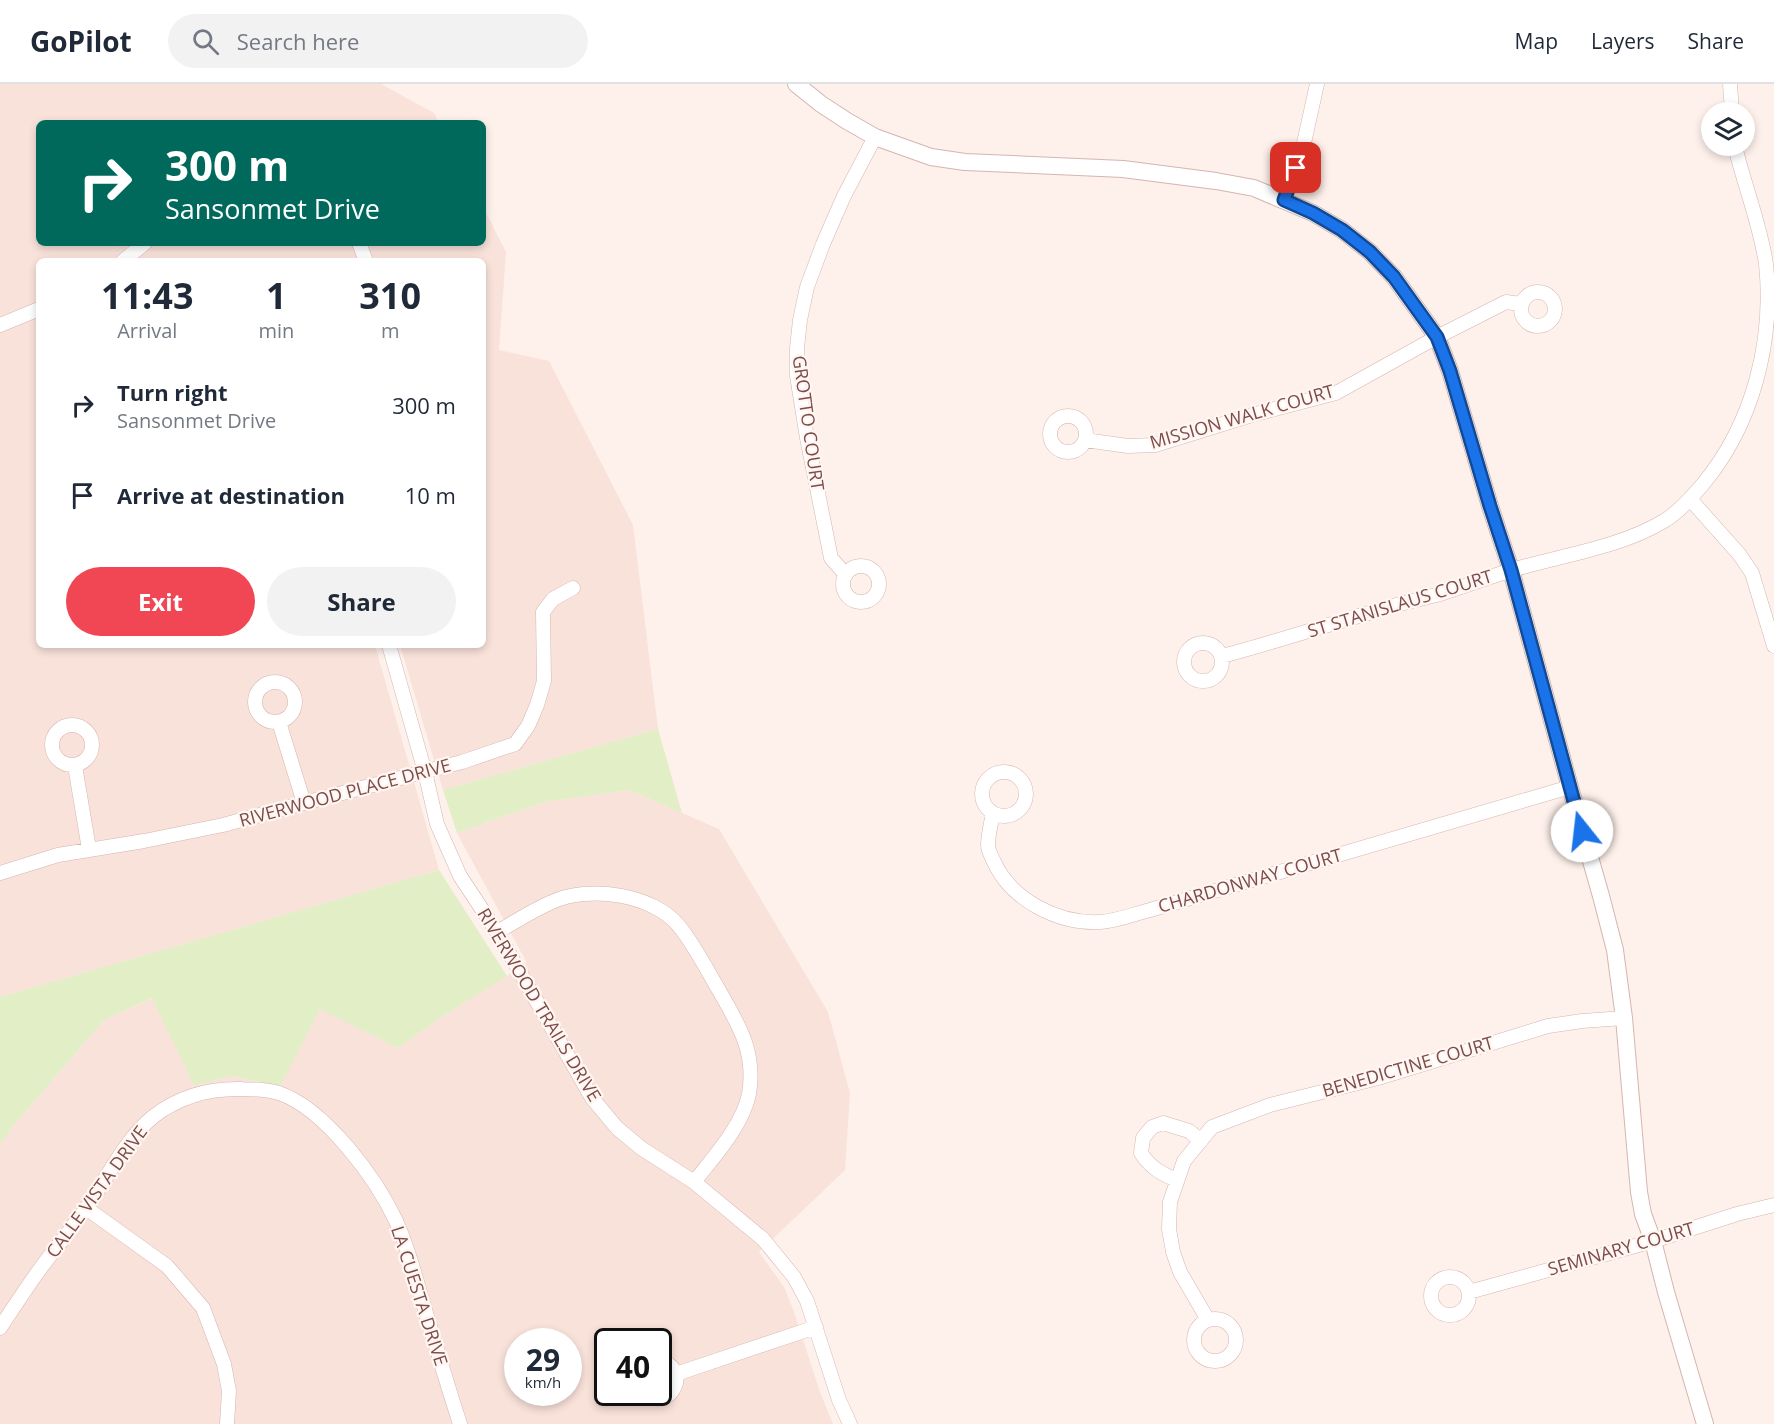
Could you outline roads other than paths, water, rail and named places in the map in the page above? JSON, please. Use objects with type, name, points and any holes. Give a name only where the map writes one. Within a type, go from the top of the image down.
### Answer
[{"type":"street","points":[[796,84],[847,122],[875,137],[931,157],[965,162],[1123,170],[1254,188],[1313,213],[1342,230],[1370,252],[1394,277],[1437,337],[1450,371],[1511,570],[1615,950],[1643,1214],[1653,1241],[1705,1424]]},
{"type":"street","points":[[1284,200],[1302,153],[1317,84]]},
{"type":"street","points":[[1730,84],[1731,102]]},
{"type":"street","name":"GROTTO COURT","points":[[845,574],[831,558],[807,438],[797,376],[797,348],[807,287],[844,196],[875,137]]},
{"type":"street","name":"ST STANISLAUS COURT","points":[[1222,656],[1439,594],[1511,570],[1615,543],[1665,520],[1690,499],[1711,474],[1741,425],[1753,396],[1764,357],[1769,292],[1766,264],[1760,231],[1737,156]]},
{"type":"street","points":[[127,258],[141,246]]},
{"type":"street","name":"MISSION WALK COURT","points":[[1085,440],[1128,446],[1155,445],[1252,415],[1336,393],[1506,302],[1521,304]]},
{"type":"street","points":[[0,325],[36,310]]},
{"type":"street","points":[[1690,499],[1739,554],[1752,573],[1774,646]]},
{"type":"street","name":"RIVERWOOD PLACE DRIVE","points":[[0,873],[58,855],[223,825],[462,762],[515,744],[528,726],[544,681],[543,612],[553,599],[573,588]]},
{"type":"street","name":"RIVERWOOD TRAILS DRIVE","points":[[389,648],[425,772],[437,824],[460,876],[497,932],[592,1098],[617,1128],[641,1148],[694,1182],[763,1239],[794,1277],[807,1301],[839,1400],[850,1424]]},
{"type":"street","points":[[279,722],[304,803]]},
{"type":"street","points":[[75,766],[89,849]]},
{"type":"street","name":"CHARDONWAY COURT","points":[[993,813],[988,847],[997,868],[1011,887],[1024,899],[1041,909],[1081,921],[1101,922],[1150,910],[1570,787]]},
{"type":"street","points":[[497,932],[554,901],[581,894],[612,894],[635,899],[658,908],[678,924],[740,1026],[748,1050],[748,1095],[740,1116],[726,1141],[694,1182]]},
{"type":"street","name":"BENEDICTINE COURT","points":[[1208,1320],[1180,1272],[1173,1252],[1169,1229],[1170,1202],[1184,1161],[1212,1127],[1270,1106],[1378,1078],[1548,1026],[1605,1018],[1624,1018]]},
{"type":"street","name":"CALLE VISTA DRIVE","points":[[0,1328],[86,1208],[132,1138],[152,1117],[175,1101],[201,1092],[257,1089]]},
{"type":"street","name":"LA CUESTA DRIVE","points":[[257,1089],[278,1093],[298,1102],[314,1114],[362,1165],[381,1193],[396,1221],[410,1259],[460,1424]]},
{"type":"street","points":[[1177,1180],[1163,1175],[1148,1165],[1141,1153],[1143,1138],[1152,1127],[1164,1123],[1189,1131],[1201,1141]]},
{"type":"street","name":"SEMINARY COURT","points":[[1469,1292],[1774,1205]]},
{"type":"street","points":[[86,1208],[167,1266],[202,1308],[224,1364],[229,1391],[227,1424]]},
{"type":"street","points":[[676,1374],[816,1327]]},
{"type":"street","points":[[672,1366],[677,1382],[672,1391]]}]
